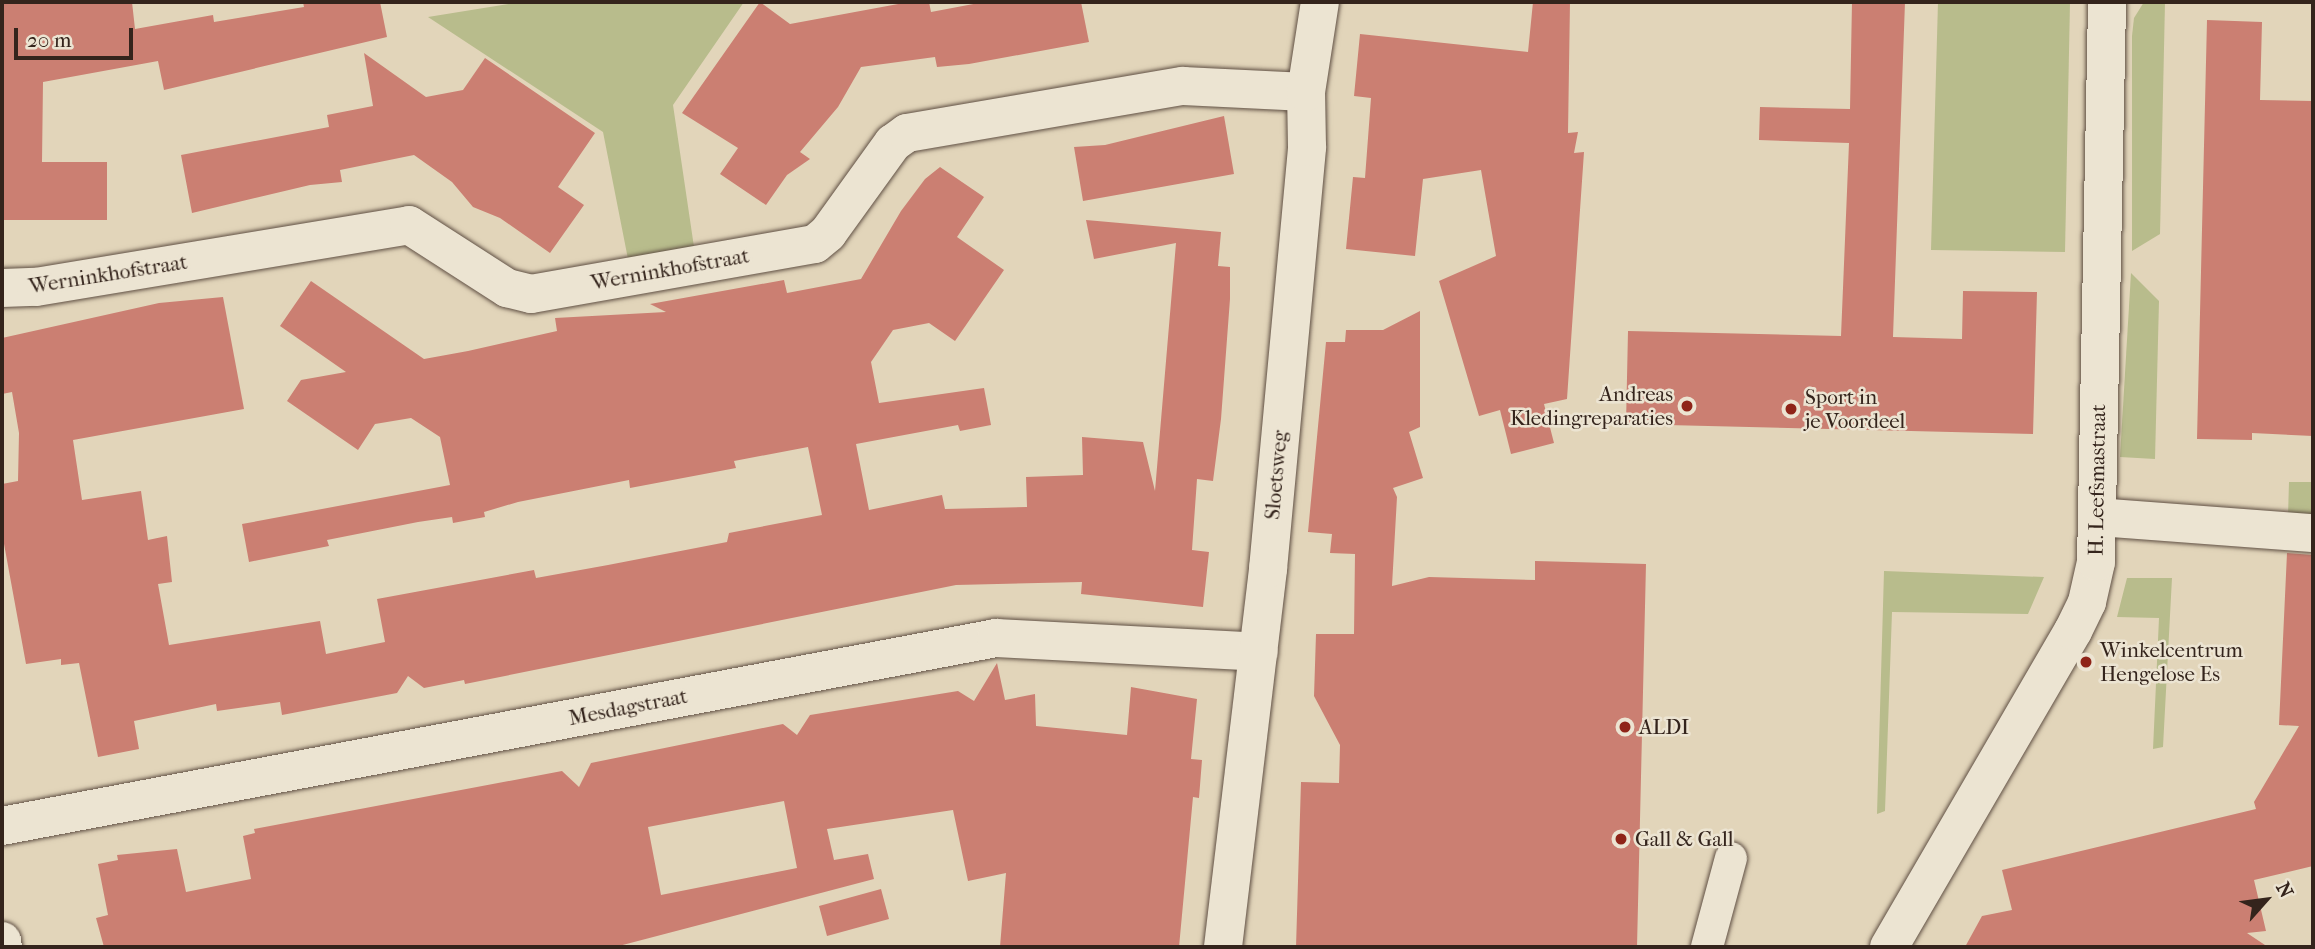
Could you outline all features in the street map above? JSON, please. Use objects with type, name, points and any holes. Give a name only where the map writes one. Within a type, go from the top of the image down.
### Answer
[{"type":"street","name":"Sloetsweg","points":[[1223,947],[1259,652],[1307,147],[1306,92],[1320,2]]},
{"type":"street","name":"H. Leefsmastraat","points":[[1889,947],[2073,631],[2096,562],[2107,2]]},
{"type":"street","name":"Werninkhofstraat","points":[[2,288],[36,287],[409,225],[507,288],[531,294],[815,244],[828,233],[893,143],[907,133],[1183,86],[1306,92]]},
{"type":"street","points":[[2098,517],[2313,533]]},
{"type":"street","name":"Mesdagstraat","points":[[2,826],[996,638],[1259,652]]},
{"type":"street","points":[[1707,947],[1731,858]]},
{"type":"street","points":[[2,941],[3,947]]},
{"type":"green space","points":[[521,2],[744,2],[673,105],[694,247],[628,259],[603,132],[428,17]]},
{"type":"green space","points":[[1938,2],[2070,2],[2065,252],[1931,250]]},
{"type":"green space","points":[[2144,2],[2165,2],[2160,234],[2132,251],[2132,36],[2134,18]]},
{"type":"green space","points":[[2131,273],[2159,301],[2155,459],[2120,457]]},
{"type":"green space","points":[[2289,482],[2313,482],[2313,516],[2288,516]]},
{"type":"green space","points":[[1884,571],[2044,577],[2028,614],[1892,612],[1885,811],[1877,814]]},
{"type":"green space","points":[[2127,578],[2172,578],[2163,747],[2153,749],[2159,618],[2117,617]]},
{"type":"building","points":[[2,2],[132,2],[135,29],[213,15],[214,22],[304,7],[303,2],[380,2],[387,37],[164,90],[158,61],[43,82],[42,162],[107,162],[107,220],[2,220]]},
{"type":"building","points":[[760,2],[790,24],[909,2],[929,2],[931,12],[984,2],[1081,2],[1089,42],[969,64],[937,67],[935,57],[861,67],[838,107],[800,152],[810,159],[787,175],[766,205],[720,174],[738,148],[682,113]]},
{"type":"building","points":[[1533,2],[1570,2],[1568,133],[1578,132],[1574,153],[1584,152],[1567,399],[1544,404],[1554,443],[1511,454],[1500,410],[1479,416],[1439,281],[1496,256],[1481,170],[1423,179],[1415,256],[1346,249],[1353,177],[1365,178],[1371,98],[1354,96],[1360,34],[1528,52]]},
{"type":"building","points":[[1852,2],[1905,2],[1893,337],[1962,339],[1963,291],[2037,292],[2033,434],[1626,424],[1628,331],[1841,336],[1849,143],[1759,140],[1760,107],[1850,109]]},
{"type":"building","points":[[2207,20],[2262,22],[2260,100],[2313,101],[2313,436],[2252,433],[2252,440],[2197,439]]},
{"type":"building","points":[[364,53],[426,97],[463,90],[485,58],[595,133],[558,187],[584,205],[550,253],[500,218],[473,207],[452,182],[414,155],[340,170],[342,182],[310,185],[192,213],[181,155],[329,127],[327,115],[373,106]]},
{"type":"building","points":[[1224,116],[1234,174],[1083,201],[1074,147],[1105,145]]},
{"type":"building","points":[[940,167],[984,197],[957,237],[1004,270],[955,341],[929,323],[893,330],[871,362],[879,403],[984,388],[991,425],[960,431],[958,425],[856,444],[869,510],[942,495],[945,509],[1027,507],[1026,477],[1083,475],[1082,437],[1143,442],[1155,491],[1176,243],[1094,259],[1086,220],[1221,232],[1218,266],[1230,267],[1230,299],[1221,419],[1213,481],[1197,479],[1192,550],[1209,552],[1203,607],[1081,594],[1082,582],[956,585],[465,684],[464,680],[424,688],[408,676],[397,693],[282,715],[280,702],[217,711],[216,704],[134,721],[139,749],[98,757],[79,663],[61,665],[61,659],[26,664],[2,533],[2,484],[18,481],[19,433],[12,392],[2,394],[2,338],[159,303],[223,297],[244,409],[73,440],[82,500],[141,491],[148,540],[167,536],[172,582],[158,584],[169,645],[320,621],[326,654],[385,642],[377,599],[534,570],[536,578],[608,565],[727,542],[729,533],[822,515],[808,447],[734,461],[736,468],[630,488],[629,480],[518,502],[484,512],[485,517],[453,523],[452,517],[418,522],[327,540],[329,546],[249,562],[242,524],[450,485],[440,437],[411,418],[375,424],[358,450],[287,401],[301,380],[346,372],[280,326],[311,281],[424,359],[557,331],[555,318],[666,312],[650,304],[784,280],[787,293],[861,279],[901,211],[925,179]]},
{"type":"building","points":[[1420,311],[1420,427],[1409,432],[1423,478],[1393,488],[1397,497],[1392,586],[1429,577],[1535,580],[1535,561],[1646,564],[1637,947],[1296,947],[1301,782],[1339,783],[1340,745],[1314,696],[1316,634],[1354,634],[1355,554],[1330,553],[1332,534],[1308,532],[1326,342],[1345,342],[1346,330],[1383,330]]},
{"type":"building","points":[[2287,553],[2313,555],[2313,866],[2254,880],[2266,931],[2247,933],[2268,947],[1965,947],[1982,916],[2012,910],[2002,870],[2256,809],[2254,802],[2299,726],[2279,725]]},
{"type":"building","points":[[997,663],[1005,700],[1035,694],[1036,726],[1127,735],[1131,687],[1197,699],[1191,759],[1202,760],[1199,798],[1193,797],[1179,947],[1000,947],[1006,873],[968,881],[953,810],[827,829],[834,860],[868,854],[874,879],[615,947],[104,947],[96,918],[108,915],[98,864],[118,860],[117,855],[177,849],[186,892],[251,879],[243,836],[255,833],[254,829],[562,771],[579,787],[591,763],[783,724],[797,735],[810,715],[958,691],[974,701]],"holes":[[[784,801],[797,868],[661,895],[648,827]]]},
{"type":"building","points":[[881,889],[889,919],[827,936],[819,906]]},
{"type":"place","name":"Andreas Kledingreparaties","points":[[1687,406]]},
{"type":"place","name":"Sport in je Voordeel","points":[[1791,409]]},
{"type":"place","name":"Winkelcentrum Hengelose Es","points":[[2086,662]]},
{"type":"place","name":"ALDI","points":[[1625,727]]},
{"type":"place","name":"Gall & Gall","points":[[1621,839]]}]
